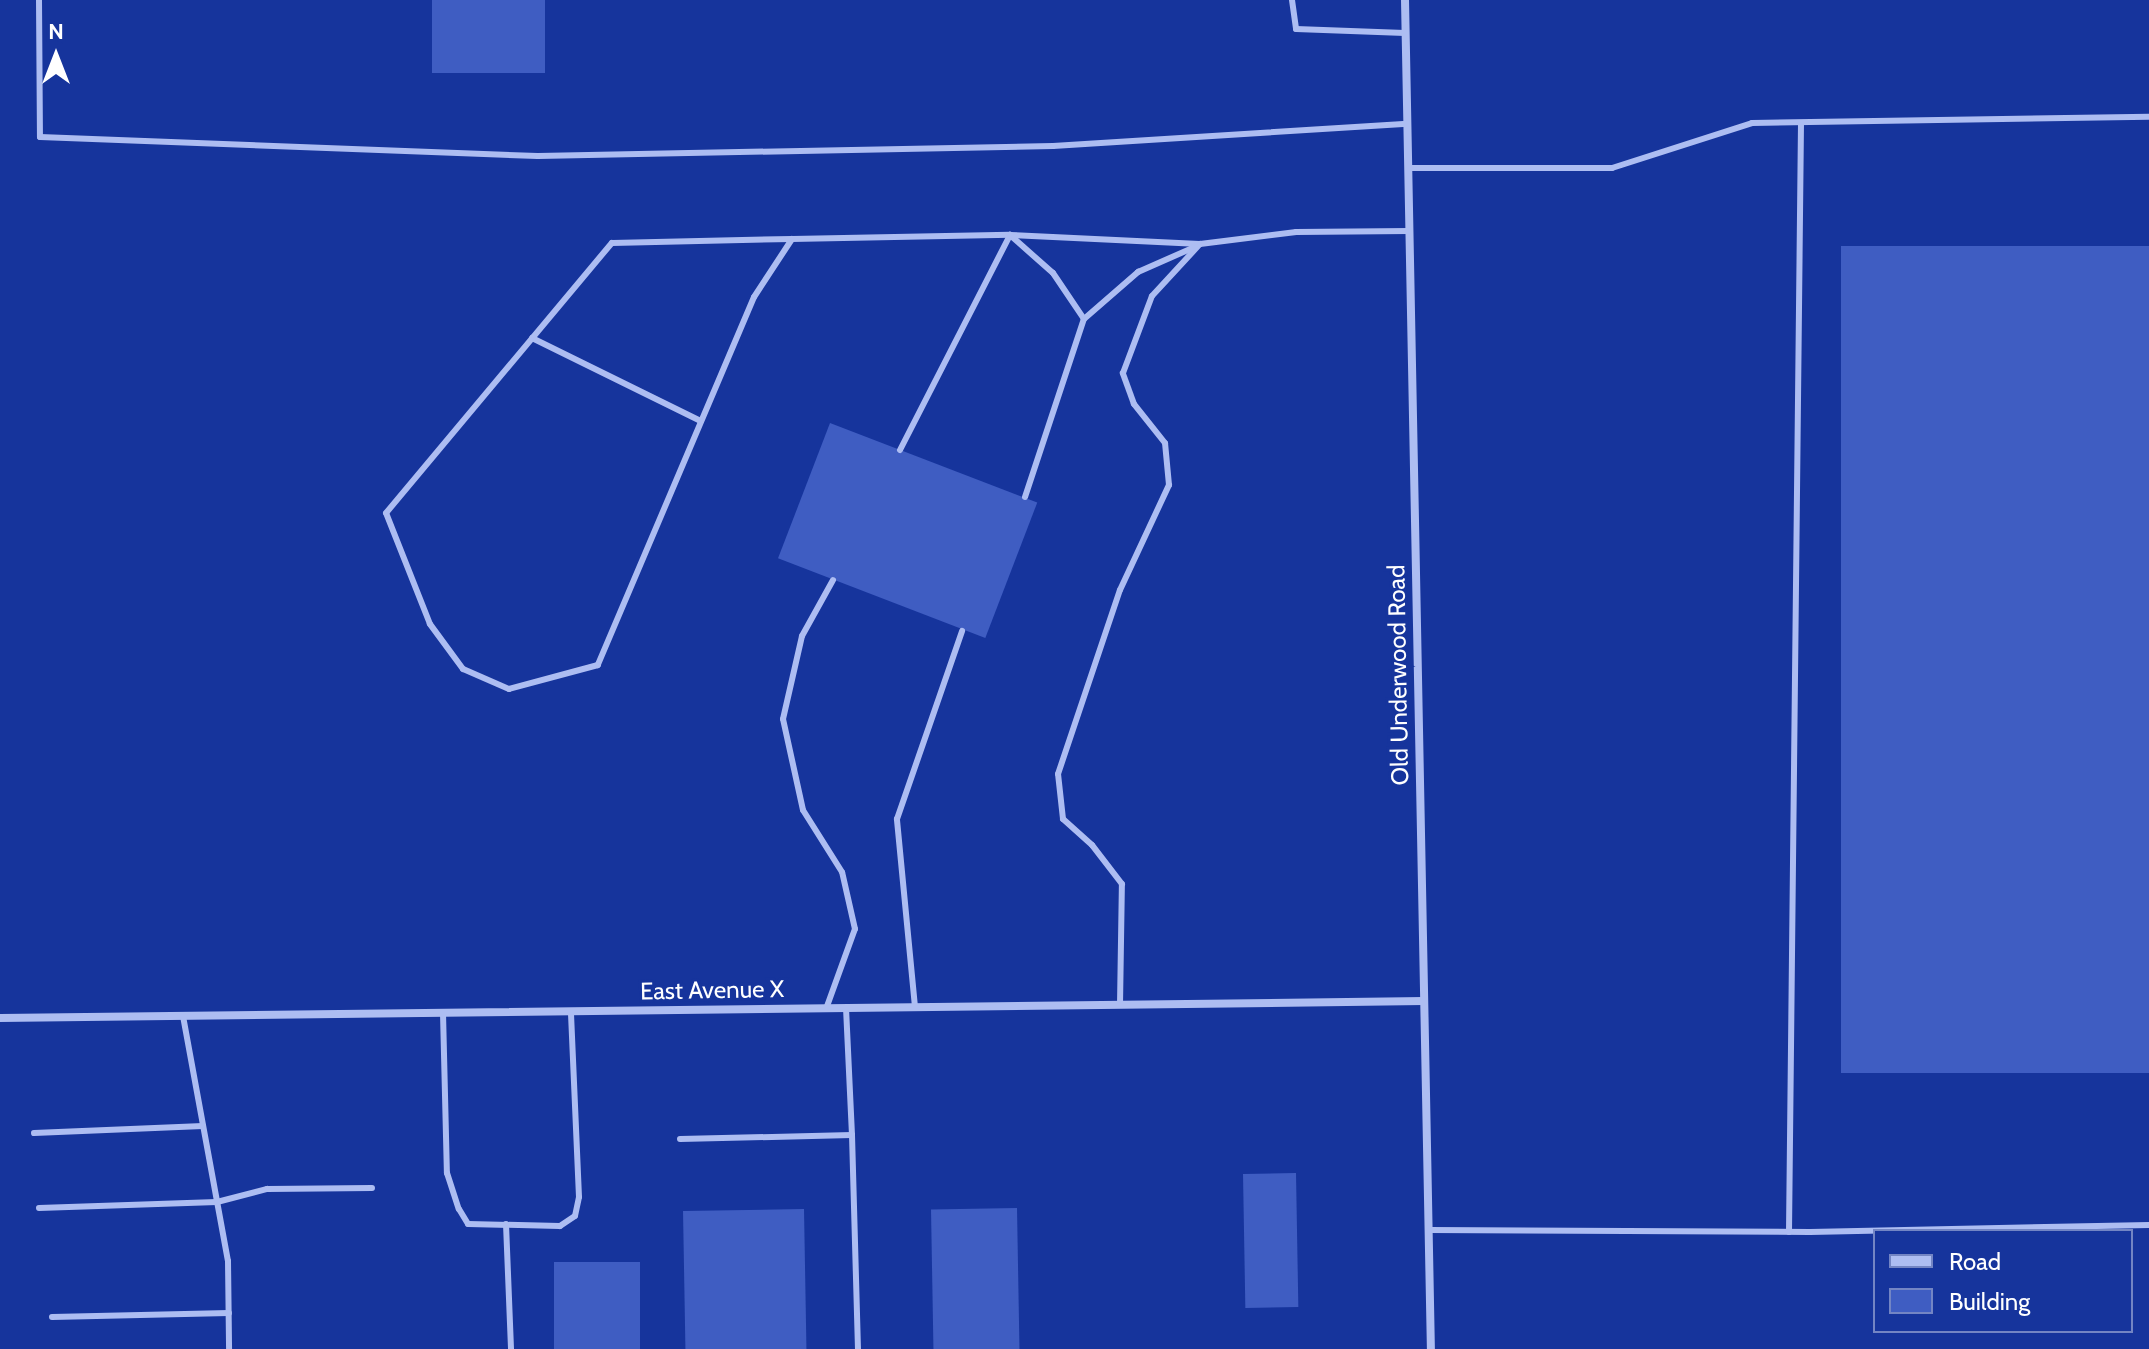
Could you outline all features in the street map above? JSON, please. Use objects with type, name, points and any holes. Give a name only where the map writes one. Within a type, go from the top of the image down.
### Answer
[{"type":"street","name":"Old Underwood Road","points":[[1405,0],[1431,1349]]},
{"type":"street","name":"East Avenue X","points":[[0,1018],[1424,1001]]},
{"type":"lane","points":[[39,0],[40,137],[538,156],[1053,146],[1407,124]]},
{"type":"lane","points":[[1292,0],[1296,29],[1405,33]]},
{"type":"lane","points":[[1408,168],[1612,168],[1752,123],[2149,117]]},
{"type":"lane","points":[[1789,1232],[1801,123]]},
{"type":"lane","points":[[792,239],[754,297],[598,665],[509,689],[463,669],[430,624],[386,513],[612,243],[792,239],[1010,235],[1200,244],[1296,232],[1409,231]]},
{"type":"lane","points":[[1010,235],[1053,273],[1084,319]]},
{"type":"lane","points":[[900,450],[1010,235]]},
{"type":"lane","points":[[1025,497],[1084,319],[1138,272],[1200,244]]},
{"type":"lane","points":[[1120,1005],[1122,884],[1092,845],[1063,819],[1058,774],[1120,590],[1169,485],[1165,443],[1134,404],[1123,373],[1152,296],[1200,244]]},
{"type":"lane","points":[[532,338],[701,421]]},
{"type":"lane","points":[[826,1009],[855,929],[842,872],[803,810],[783,719],[802,636],[833,580]]},
{"type":"lane","points":[[915,1007],[897,819],[962,631]]},
{"type":"lane","points":[[846,1008],[858,1349]]},
{"type":"lane","points":[[443,1013],[447,1173],[468,1224],[560,1226],[575,1216],[579,1197],[571,1012]]},
{"type":"lane","points":[[183,1016],[228,1261],[229,1349]]},
{"type":"lane","points":[[34,1133],[203,1126]]},
{"type":"lane","points":[[680,1139],[852,1135]]},
{"type":"lane","points":[[39,1208],[217,1202],[267,1189],[372,1188]]},
{"type":"lane","points":[[506,1224],[511,1349]]},
{"type":"lane","points":[[1943,1229],[2149,1225]]},
{"type":"lane","points":[[1429,1230],[1873,1230]]},
{"type":"lane","points":[[52,1317],[229,1313]]},
{"type":"building","points":[[432,0],[545,0],[545,73],[432,73]]},
{"type":"building","points":[[1841,246],[2149,246],[2149,1073],[1841,1073]]},
{"type":"building","points":[[830,423],[1037,503],[985,638],[778,558]]},
{"type":"building","points":[[1296,1173],[1298,1307],[1245,1308],[1243,1174]]},
{"type":"building","points":[[1017,1208],[1019,1349],[933,1349],[931,1210]]},
{"type":"building","points":[[804,1209],[806,1349],[685,1349],[683,1211]]},
{"type":"building","points":[[554,1262],[640,1262],[640,1349],[554,1349]]}]
